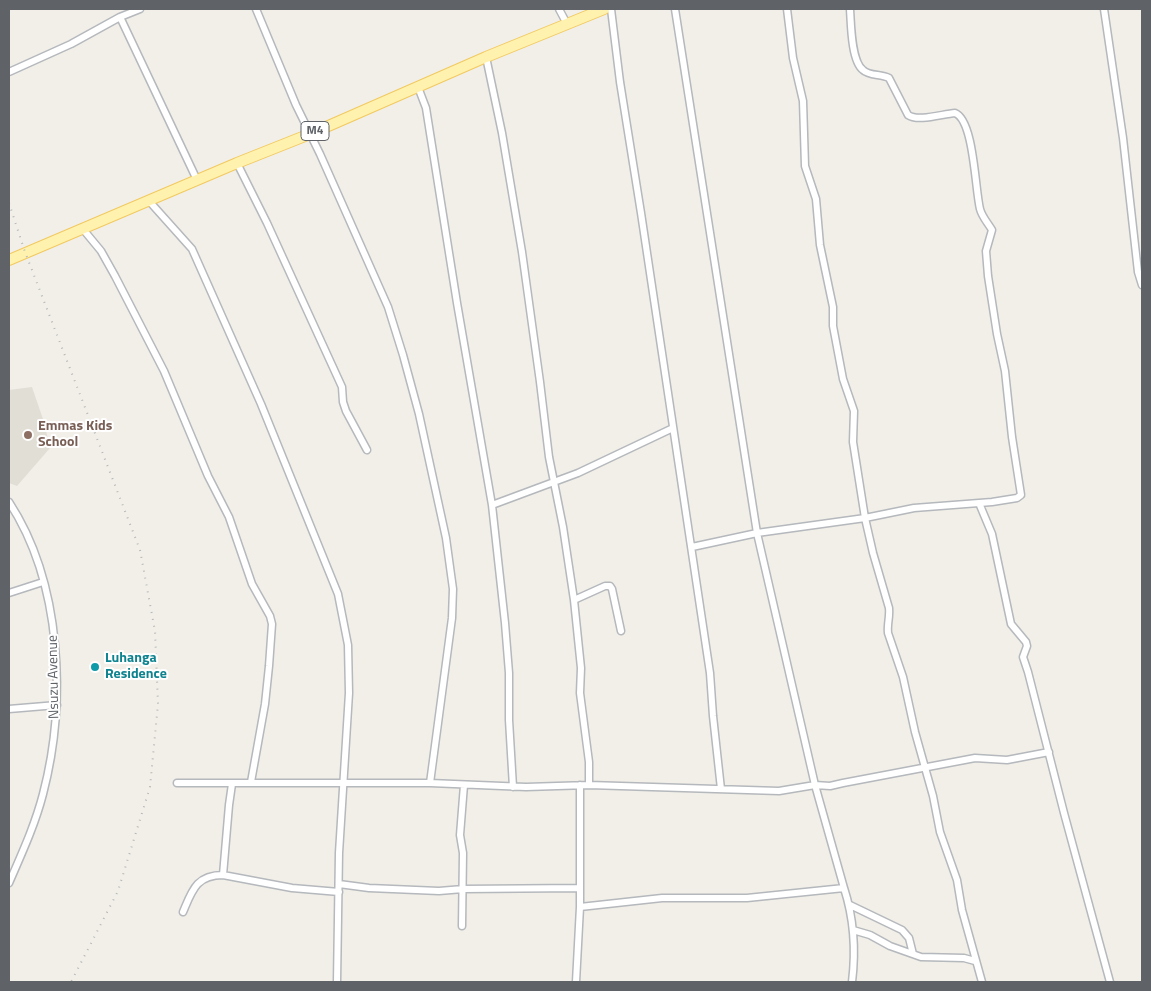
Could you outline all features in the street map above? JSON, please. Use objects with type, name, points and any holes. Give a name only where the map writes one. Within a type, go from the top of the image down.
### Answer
[{"type":"main road","name":"M4","points":[[9,260],[310,134],[486,57],[604,9]]},
{"type":"street","points":[[9,72],[140,9]]},
{"type":"street","points":[[256,9],[388,307],[419,414],[446,538],[452,589],[452,618],[430,782]]},
{"type":"street","points":[[560,9],[567,24]]},
{"type":"street","points":[[610,9],[710,673],[712,716],[721,789]]},
{"type":"street","points":[[675,9],[757,533],[815,785],[850,905],[854,930],[855,961],[852,982]]},
{"type":"street","points":[[787,9],[793,58],[803,101],[805,166],[816,199],[820,246],[833,307],[833,326],[841,371],[854,411],[853,442],[865,518],[889,608],[888,633],[903,677],[940,832],[957,880],[975,961],[982,982]]},
{"type":"street","points":[[692,547],[757,533],[865,518],[914,508],[1018,498],[1021,493],[1012,437],[1005,372],[988,276],[986,251],[992,230],[980,210],[970,141],[963,119],[959,114],[955,113],[918,118],[910,117],[889,78],[862,70],[855,56],[850,9]]},
{"type":"street","points":[[1104,9],[1124,138],[1138,272],[1142,285]]},
{"type":"street","points":[[120,17],[197,180]]},
{"type":"street","points":[[486,57],[502,133],[522,252],[553,482],[563,527],[574,600],[581,668],[580,693],[590,784]]},
{"type":"street","points":[[418,87],[426,108],[492,505],[507,640],[513,786]]},
{"type":"street","points":[[237,163],[267,223],[342,387],[343,402],[366,450]]},
{"type":"street","points":[[149,201],[192,249],[261,404],[338,594],[348,644],[349,683],[339,852],[338,982]]},
{"type":"street","points":[[82,228],[101,251],[164,371],[208,476],[229,517],[252,584],[270,616],[272,624],[270,666],[265,704],[250,782]]},
{"type":"street","points":[[492,505],[596,464],[673,428]]},
{"type":"street","name":"Nsuzu Avenue","points":[[9,502],[23,524],[51,610],[57,705],[44,793],[27,844],[9,883]]},
{"type":"street","points":[[979,502],[992,534],[1011,624],[1026,642],[1027,646],[1023,657],[1110,982]]},
{"type":"street","points":[[9,593],[43,582]]},
{"type":"street","points":[[574,600],[605,586],[610,586],[621,632]]},
{"type":"street","points":[[9,709],[57,705]]},
{"type":"street","points":[[178,783],[430,782],[513,786],[590,784],[779,791],[815,785],[836,784],[975,758],[1007,760],[1049,752]]},
{"type":"street","points":[[223,875],[232,784]]},
{"type":"street","points":[[462,926],[463,853],[460,835],[464,785]]},
{"type":"street","points":[[576,982],[580,907],[580,785]]},
{"type":"street","points":[[183,912],[192,890],[199,881],[213,875],[223,875],[292,888],[339,892]]},
{"type":"street","points":[[339,884],[397,890],[439,891],[580,888]]},
{"type":"street","points":[[580,907],[662,898],[747,898],[844,888]]},
{"type":"street","points":[[850,905],[902,930],[909,938],[913,954]]},
{"type":"street","points":[[854,930],[870,935],[890,946],[928,958],[964,958],[975,961]]},
{"type":"shaded area","name":"Emmas Kids School","points":[[32,387],[44,422],[50,448],[17,486],[9,483],[9,390]]},
{"type":"railway","points":[[9,203],[25,252],[140,550],[155,631],[158,704],[150,787],[118,891],[71,982]]},
{"type":"place","name":"Emmas Kids School","points":[[28,435]]},
{"type":"place","name":"Luhanga Residence","points":[[95,667]]}]
